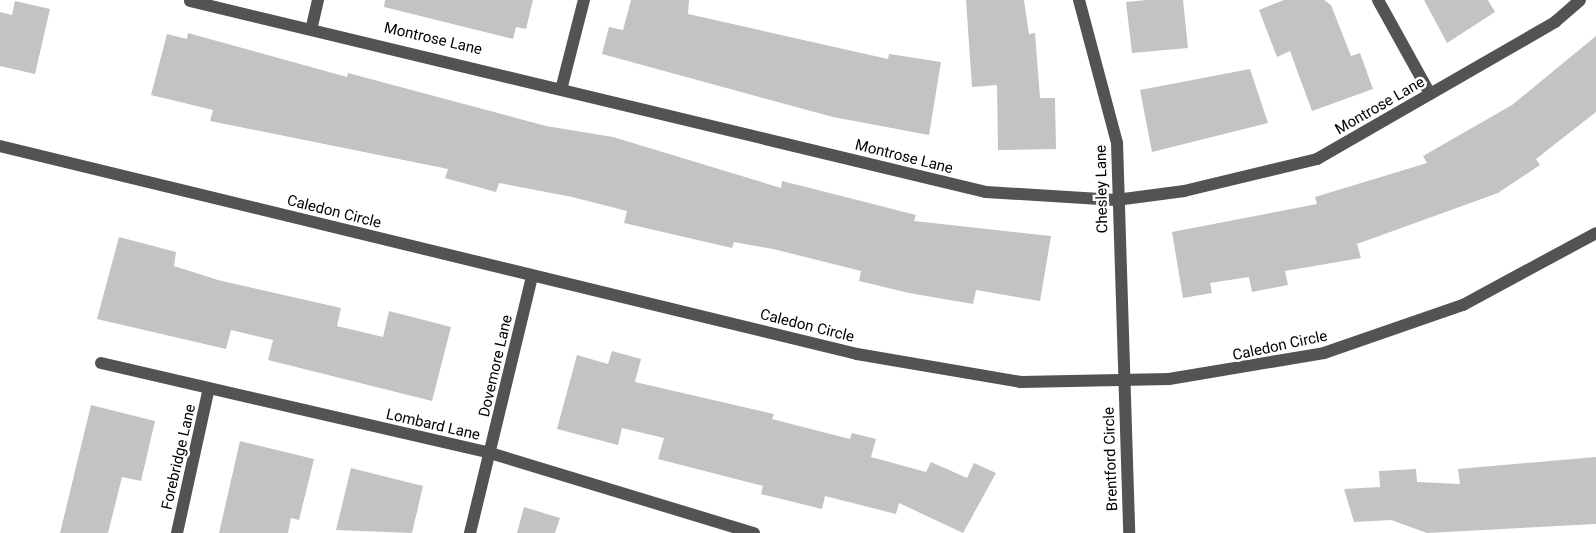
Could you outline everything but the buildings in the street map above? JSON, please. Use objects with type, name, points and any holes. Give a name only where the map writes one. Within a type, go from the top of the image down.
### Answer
[{"type":"street","points":[[312,26],[318,0]]},
{"type":"street","points":[[562,86],[584,0]]},
{"type":"street","name":"Chesley Lane","points":[[1079,0],[1111,109],[1117,143],[1116,200],[1123,383]]},
{"type":"street","points":[[1378,0],[1430,94]]},
{"type":"street","name":"Montrose Lane","points":[[190,1],[312,26],[986,192],[1116,200],[1184,191],[1317,159],[1555,22],[1580,0]]},
{"type":"street","name":"Caledon Circle","points":[[0,146],[923,369],[1021,382],[1123,383],[1232,372],[1361,343],[1510,283],[1596,233]]},
{"type":"street","name":"Dovemore Lane","points":[[470,533],[532,276]]},
{"type":"street","name":"Lombard Lane","points":[[101,363],[490,453],[754,533]]},
{"type":"street","name":"Brentford Circle","points":[[1123,383],[1129,533]]},
{"type":"street","name":"Forebridge Lane","points":[[177,533],[209,388]]}]
